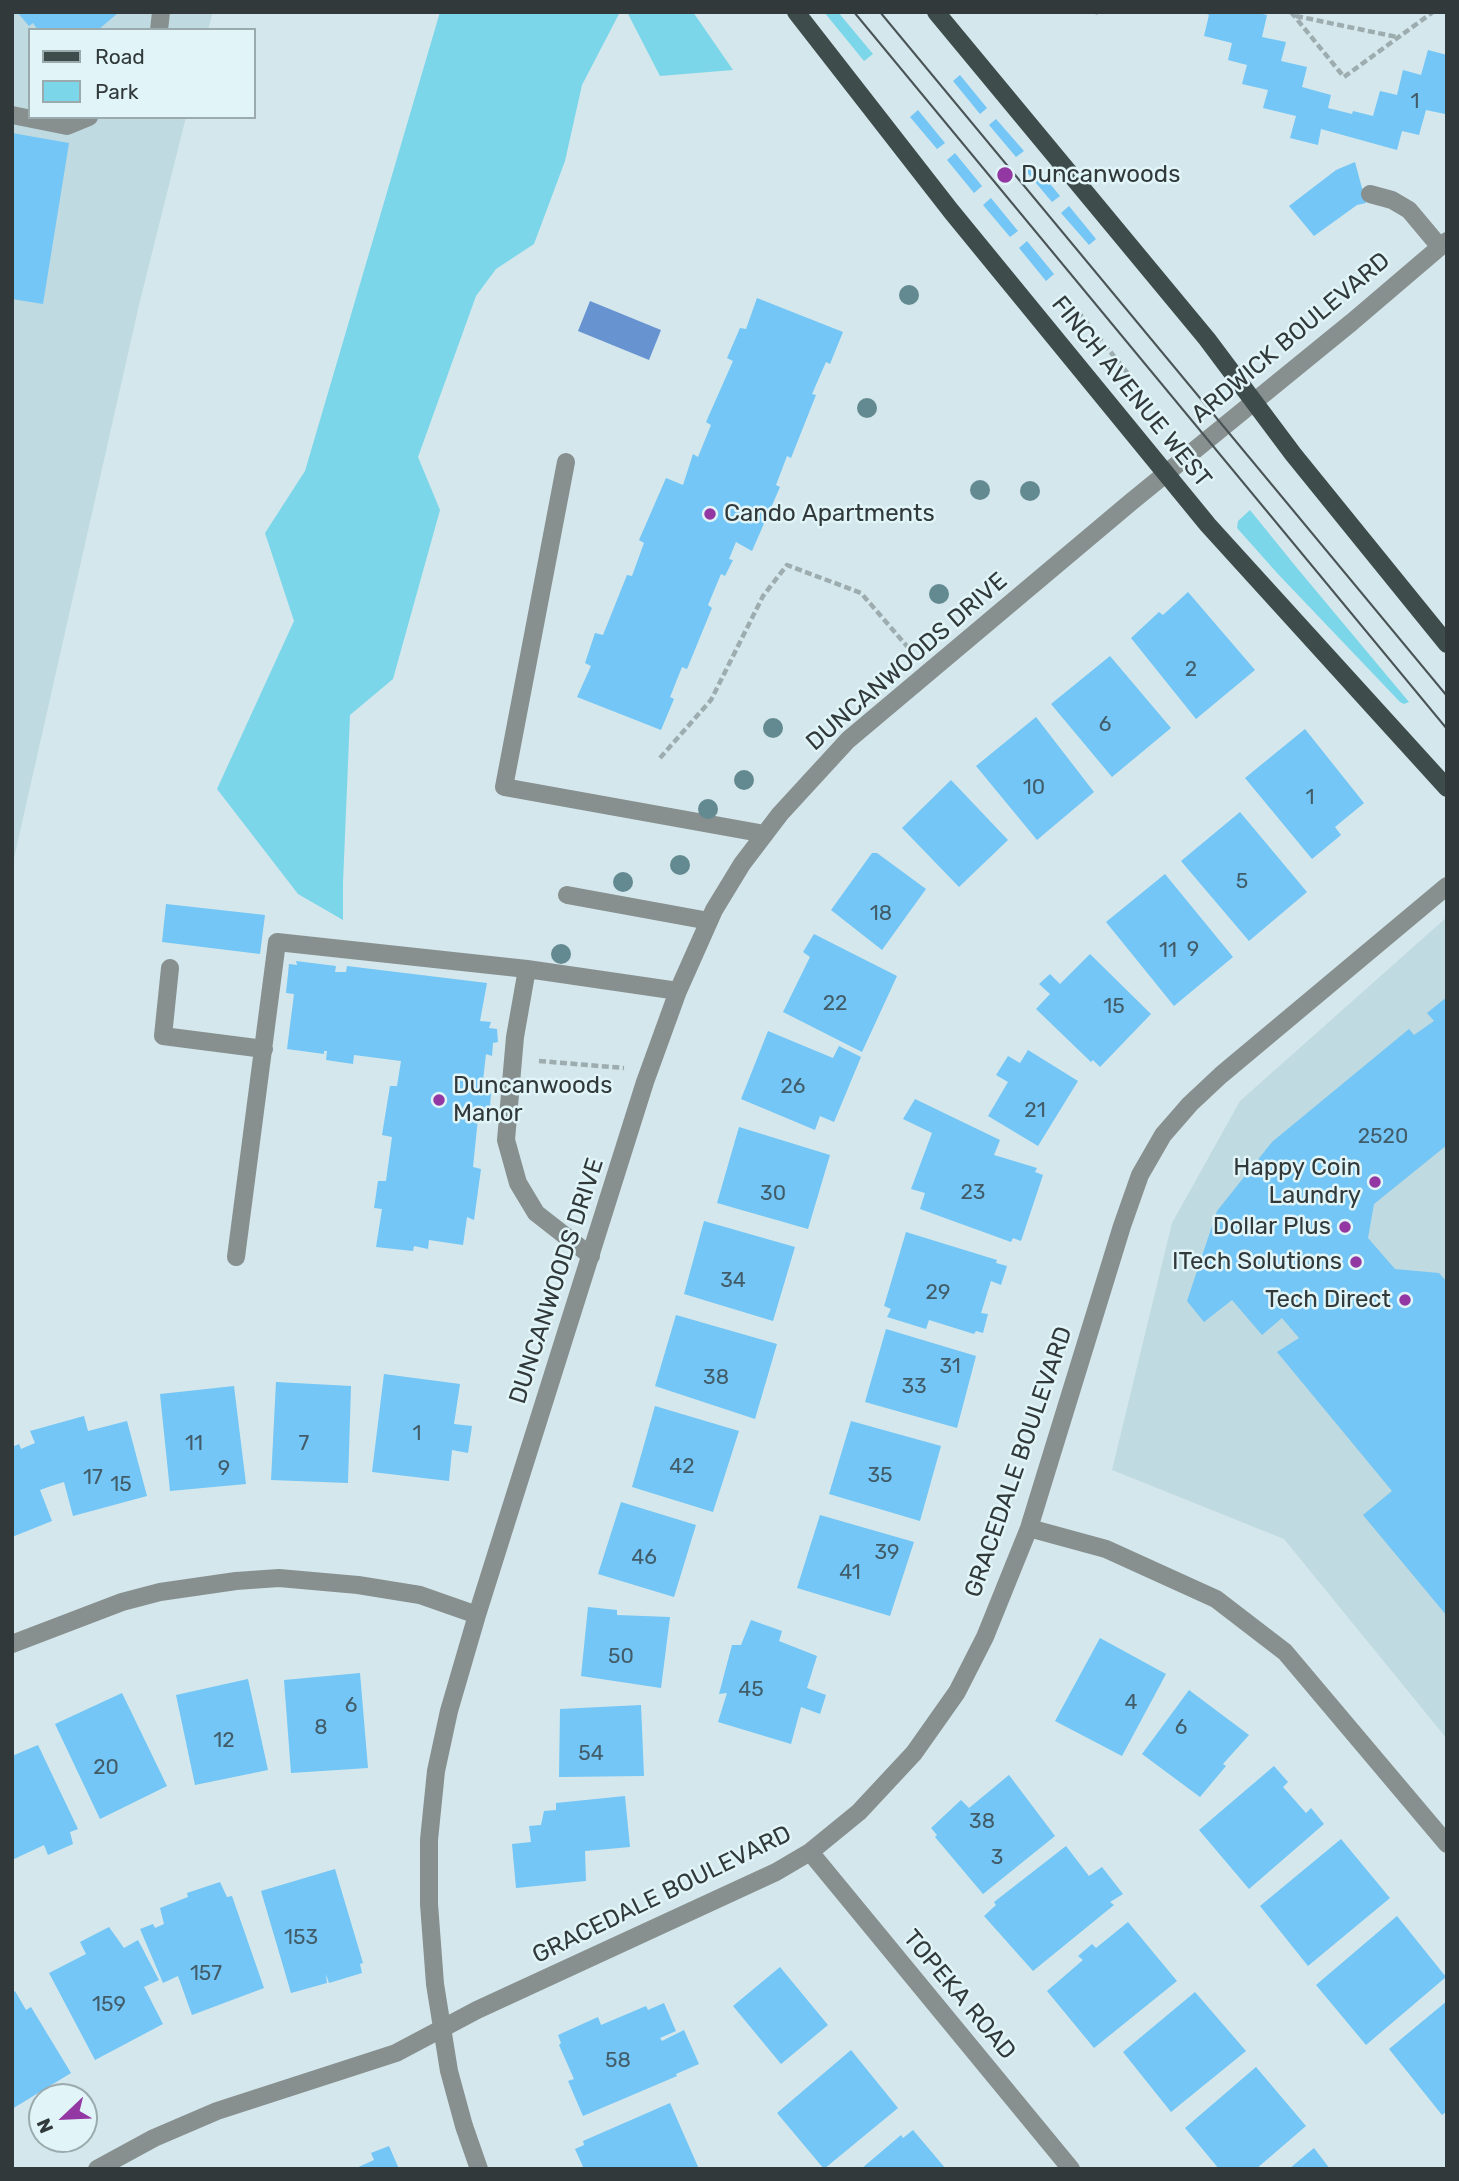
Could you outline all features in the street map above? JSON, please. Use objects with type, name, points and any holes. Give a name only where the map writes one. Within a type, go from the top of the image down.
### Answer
[{"type":"main road","name":"FINCH AVENUE WEST","points":[[796,12],[951,211],[1208,525],[1447,788]]},
{"type":"main road","points":[[936,12],[1207,339],[1293,454],[1447,644]]},
{"type":"street","points":[[30,119],[67,127],[85,119]]},
{"type":"street","points":[[1370,194],[1392,200],[1409,211],[1443,244]]},
{"type":"street","name":"ARDWICK BOULEVARD","points":[[1167,473],[1443,244]]},
{"type":"street","points":[[566,463],[504,787],[765,834]]},
{"type":"street","name":"DUNCANWOODS DRIVE","points":[[479,2169],[461,2115],[435,1984],[429,1904],[429,1840],[436,1771],[449,1711],[477,1615],[650,1070],[678,991],[709,921],[742,864],[780,814],[848,740],[1167,473]]},
{"type":"street","name":"GRACEDALE BOULEVARD","points":[[97,2169],[154,2138],[217,2111],[396,2053],[477,2010],[753,1883],[810,1852],[868,1802],[914,1753],[957,1692],[985,1637],[1029,1528],[1140,1175],[1163,1135],[1190,1104],[1221,1075],[1447,886]]},
{"type":"street","points":[[567,895],[709,921]]},
{"type":"street","points":[[236,1257],[277,942],[527,969],[678,991]]},
{"type":"street","points":[[170,968],[163,1036],[264,1049]]},
{"type":"street","points":[[527,969],[513,1059],[506,1140],[517,1184],[536,1213],[592,1256]]},
{"type":"street","points":[[1029,1528],[1106,1549],[1216,1600],[1285,1652],[1447,1844]]},
{"type":"street","points":[[12,1644],[111,1606],[160,1592],[278,1578],[358,1585],[419,1595],[477,1615]]},
{"type":"street","name":"TOPEKA ROAD","points":[[810,1852],[1071,2169]]},
{"type":"path","points":[[1293,14],[1344,76],[1433,12]]},
{"type":"path","points":[[1293,14],[1398,37]]},
{"type":"path","points":[[1071,303],[1142,391]]},
{"type":"path","points":[[660,758],[711,700],[763,596],[787,565],[862,593],[928,672]]},
{"type":"path","points":[[513,1059],[650,1070]]},
{"type":"shaded area","points":[[12,12],[213,12],[209,28],[28,28],[28,119],[186,119],[139,305],[12,867]]},
{"type":"shaded area","points":[[590,301],[661,330],[649,360],[578,331]]},
{"type":"shaded area","points":[[1447,917],[1447,1739],[1284,1539],[1112,1470],[1172,1223],[1240,1101]]},
{"type":"green space","points":[[440,12],[620,12],[582,85],[565,161],[534,244],[496,269],[476,296],[418,457],[440,510],[393,679],[350,715],[343,920],[298,894],[217,789],[294,621],[265,533],[305,471]]},
{"type":"green space","points":[[627,12],[693,12],[733,70],[660,76]]},
{"type":"green space","points":[[824,12],[838,12],[873,54],[864,61]]},
{"type":"green space","points":[[1250,510],[1409,702],[1400,702],[1237,528],[1238,521]]},
{"type":"building","points":[[17,12],[119,12],[100,28],[37,28],[33,23],[29,26]]},
{"type":"building","points":[[1203,12],[1253,12],[1267,15],[1262,37],[1286,42],[1281,61],[1307,67],[1302,87],[1331,95],[1328,108],[1352,114],[1353,111],[1373,116],[1380,91],[1397,95],[1403,70],[1421,75],[1428,50],[1447,55],[1445,114],[1426,110],[1419,135],[1402,131],[1397,150],[1321,129],[1318,145],[1290,138],[1296,116],[1263,108],[1268,90],[1242,84],[1247,65],[1228,60],[1232,43],[1204,36],[1209,15]]},
{"type":"building","points":[[960,75],[987,108],[980,114],[953,81]]},
{"type":"building","points":[[918,110],[945,143],[937,149],[910,117]]},
{"type":"building","points":[[996,119],[1024,151],[1016,157],[989,125]]},
{"type":"building","points":[[12,133],[69,143],[43,304],[12,299]]},
{"type":"building","points":[[955,153],[982,186],[974,193],[947,160]]},
{"type":"building","points":[[1355,162],[1366,203],[1357,205],[1314,236],[1289,206],[1336,170]]},
{"type":"building","points":[[1033,163],[1060,196],[1052,202],[1025,170]]},
{"type":"building","points":[[991,198],[1018,231],[1010,237],[983,205]]},
{"type":"building","points":[[1069,206],[1096,239],[1089,245],[1061,213]]},
{"type":"building","points":[[1027,241],[1054,274],[1046,281],[1019,248]]},
{"type":"building","name":"Cando Apartments","points":[[757,298],[843,332],[830,364],[826,362],[812,394],[816,395],[791,458],[787,456],[776,485],[780,487],[752,551],[736,542],[729,559],[733,560],[725,576],[721,574],[708,605],[712,608],[687,669],[682,667],[670,697],[674,699],[661,730],[577,697],[591,666],[585,663],[595,633],[603,635],[627,575],[632,576],[644,543],[639,540],[666,478],[683,485],[693,454],[698,457],[711,425],[706,422],[733,361],[727,358],[740,328],[746,329]]},
{"type":"building","points":[[1188,592],[1255,670],[1196,719],[1131,638],[1159,612],[1163,615]]},
{"type":"building","points":[[1110,656],[1171,728],[1112,777],[1051,704]]},
{"type":"building","points":[[1036,717],[1094,792],[1037,840],[976,766]]},
{"type":"building","points":[[1305,729],[1364,803],[1335,827],[1341,835],[1312,859],[1245,778]]},
{"type":"building","points":[[951,780],[1008,840],[959,887],[902,828]]},
{"type":"building","points":[[1240,812],[1307,892],[1249,941],[1181,861]]},
{"type":"building","points":[[872,853],[877,853],[926,889],[882,950],[831,910]]},
{"type":"building","points":[[1165,874],[1233,957],[1174,1006],[1106,922]]},
{"type":"building","points":[[166,904],[265,915],[260,954],[162,942]]},
{"type":"building","points":[[814,934],[897,976],[862,1052],[783,1012],[810,957],[803,952]]},
{"type":"building","points":[[1090,954],[1151,1014],[1100,1067],[1093,1060],[1091,1062],[1036,1009],[1050,994],[1039,984],[1050,974],[1060,984]]},
{"type":"building","name":"Duncanwoods Manor","points":[[296,961],[336,966],[335,972],[346,972],[347,966],[487,983],[480,1021],[491,1022],[489,1028],[497,1029],[498,1042],[493,1043],[492,1056],[486,1054],[482,1089],[491,1093],[490,1107],[486,1107],[485,1119],[478,1118],[473,1167],[481,1169],[474,1220],[467,1217],[463,1245],[429,1240],[428,1249],[414,1246],[413,1251],[376,1247],[382,1209],[374,1208],[378,1181],[386,1181],[392,1137],[382,1135],[390,1086],[397,1086],[401,1061],[354,1055],[353,1064],[326,1060],[327,1051],[324,1051],[324,1054],[287,1049],[294,994],[286,993],[289,964],[297,965]]},
{"type":"building","points":[[1447,997],[1447,1145],[1374,1204],[1368,1238],[1395,1269],[1439,1273],[1447,1282],[1447,1616],[1363,1515],[1392,1491],[1277,1352],[1299,1338],[1282,1318],[1262,1335],[1232,1300],[1204,1322],[1187,1301],[1217,1211],[1272,1142],[1409,1029],[1414,1035],[1434,1021],[1427,1013]]},
{"type":"building","points":[[768,1031],[833,1058],[839,1046],[861,1057],[834,1122],[820,1116],[815,1130],[741,1099]]},
{"type":"building","points":[[1028,1050],[1078,1081],[1038,1146],[988,1116],[1008,1082],[996,1075],[1008,1056],[1020,1063]]},
{"type":"building","points":[[915,1099],[1000,1140],[994,1155],[1037,1168],[1035,1172],[1043,1175],[1021,1241],[1013,1238],[1011,1242],[920,1209],[925,1193],[911,1189],[932,1133],[903,1119]]},
{"type":"building","points":[[739,1127],[830,1155],[808,1229],[717,1203]]},
{"type":"building","points":[[704,1221],[795,1247],[773,1321],[684,1294]]},
{"type":"building","points":[[906,1232],[997,1260],[996,1263],[1007,1266],[1001,1285],[991,1281],[981,1313],[988,1314],[983,1333],[976,1331],[974,1334],[929,1320],[926,1329],[887,1317],[891,1309],[884,1306]]},
{"type":"building","points":[[676,1315],[777,1344],[755,1419],[655,1386]]},
{"type":"building","points":[[886,1329],[976,1356],[957,1428],[865,1402]]},
{"type":"building","points":[[384,1374],[460,1384],[454,1424],[472,1426],[468,1453],[452,1450],[449,1481],[372,1472]]},
{"type":"building","points":[[276,1382],[351,1386],[348,1483],[271,1480]]},
{"type":"building","points":[[234,1386],[246,1484],[170,1491],[160,1394]]},
{"type":"building","points":[[655,1406],[739,1431],[713,1512],[632,1487]]},
{"type":"building","points":[[84,1416],[88,1431],[127,1421],[147,1496],[73,1516],[64,1482],[40,1490],[52,1521],[12,1537],[12,1447],[19,1444],[21,1449],[35,1443],[30,1431]]},
{"type":"building","points":[[851,1421],[941,1446],[920,1521],[829,1494]]},
{"type":"building","points":[[621,1502],[696,1525],[674,1597],[598,1574]]},
{"type":"building","points":[[820,1515],[914,1542],[890,1616],[797,1588]]},
{"type":"building","points":[[588,1607],[617,1610],[617,1615],[670,1617],[661,1688],[581,1676]]},
{"type":"building","points":[[751,1620],[782,1631],[779,1641],[817,1656],[807,1688],[826,1695],[820,1714],[801,1707],[791,1744],[718,1722],[727,1693],[719,1694],[732,1645],[741,1645]]},
{"type":"building","points":[[1100,1638],[1166,1674],[1122,1756],[1055,1721]]},
{"type":"building","points":[[360,1673],[368,1768],[291,1773],[284,1680]]},
{"type":"building","points":[[248,1679],[268,1770],[195,1785],[176,1695]]},
{"type":"building","points":[[1189,1690],[1249,1735],[1223,1764],[1226,1766],[1200,1797],[1142,1754]]},
{"type":"building","points":[[122,1693],[167,1786],[100,1819],[55,1724]]},
{"type":"building","points":[[641,1705],[644,1776],[559,1777],[560,1709]]},
{"type":"building","points":[[38,1745],[78,1829],[70,1832],[73,1844],[48,1855],[44,1845],[12,1860],[12,1756]]},
{"type":"building","points":[[1274,1766],[1288,1782],[1283,1787],[1306,1813],[1311,1808],[1324,1824],[1249,1889],[1199,1830]]},
{"type":"building","points":[[1009,1775],[1055,1836],[983,1894],[935,1837],[937,1835],[931,1828],[961,1800],[969,1808]]},
{"type":"building","points":[[625,1796],[630,1847],[585,1851],[586,1881],[516,1888],[512,1844],[531,1842],[529,1826],[541,1825],[544,1811],[556,1810],[556,1803]]},
{"type":"building","points":[[1341,1839],[1390,1898],[1308,1966],[1260,1906]]},
{"type":"building","points":[[1066,1846],[1089,1876],[1102,1867],[1123,1894],[1110,1902],[1114,1905],[1033,1971],[984,1916],[996,1905],[994,1902]]},
{"type":"building","points":[[335,1869],[363,1963],[360,1964],[362,1973],[329,1983],[326,1974],[327,1983],[291,1993],[261,1891]]},
{"type":"building","points":[[220,1882],[227,1897],[232,1896],[264,1988],[192,2015],[178,1976],[163,1983],[140,1929],[153,1924],[155,1928],[164,1924],[160,1908],[188,1897],[187,1893]]},
{"type":"building","points":[[1397,1916],[1446,1977],[1366,2045],[1316,1985]]},
{"type":"building","points":[[1128,1922],[1177,1981],[1094,2048],[1047,1991],[1083,1960],[1078,1956],[1092,1944],[1096,1948]]},
{"type":"building","points":[[109,1927],[124,1948],[138,1940],[159,1980],[144,1987],[163,2024],[95,2060],[49,1973],[86,1954],[80,1942]]},
{"type":"building","points":[[780,1967],[828,2025],[781,2064],[733,2006]]},
{"type":"building","points":[[15,1991],[26,2010],[31,2007],[71,2073],[55,2083],[28,2083],[28,2099],[12,2109],[12,1993]]},
{"type":"building","points":[[1195,1992],[1246,2051],[1171,2112],[1123,2052]]},
{"type":"building","points":[[1447,2001],[1447,2111],[1442,2115],[1389,2049]]},
{"type":"building","points":[[664,2003],[676,2031],[660,2038],[662,2041],[684,2030],[699,2064],[583,2116],[568,2081],[574,2079],[559,2045],[561,2043],[558,2035],[598,2017],[601,2025],[646,2006],[648,2010]]},
{"type":"building","points":[[851,2050],[898,2108],[824,2169],[777,2113]]},
{"type":"building","points":[[1256,2067],[1306,2126],[1256,2169],[1219,2169],[1185,2128]]},
{"type":"building","points":[[670,2103],[699,2169],[584,2169],[575,2149],[584,2145],[583,2141]]},
{"type":"building","points":[[913,2130],[946,2169],[861,2169],[901,2135],[903,2138]]},
{"type":"building","points":[[389,2146],[399,2169],[354,2169],[374,2160],[371,2153]]},
{"type":"building","points":[[1314,2148],[1330,2169],[1289,2169]]},
{"type":"tram line","points":[[854,12],[1447,729]]},
{"type":"tram line","points":[[880,12],[1447,696]]},
{"type":"place","name":"Duncanwoods","points":[[1005,175]]},
{"type":"place","name":"Cando Apartments","points":[[710,514]]},
{"type":"place","name":"Duncanwoods Manor","points":[[439,1100]]},
{"type":"place","name":"Happy Coin Laundry","points":[[1375,1182]]},
{"type":"place","name":"Dollar Plus","points":[[1345,1227]]},
{"type":"place","name":"ITech Solutions","points":[[1356,1262]]},
{"type":"place","name":"Tech Direct","points":[[1405,1300]]}]
